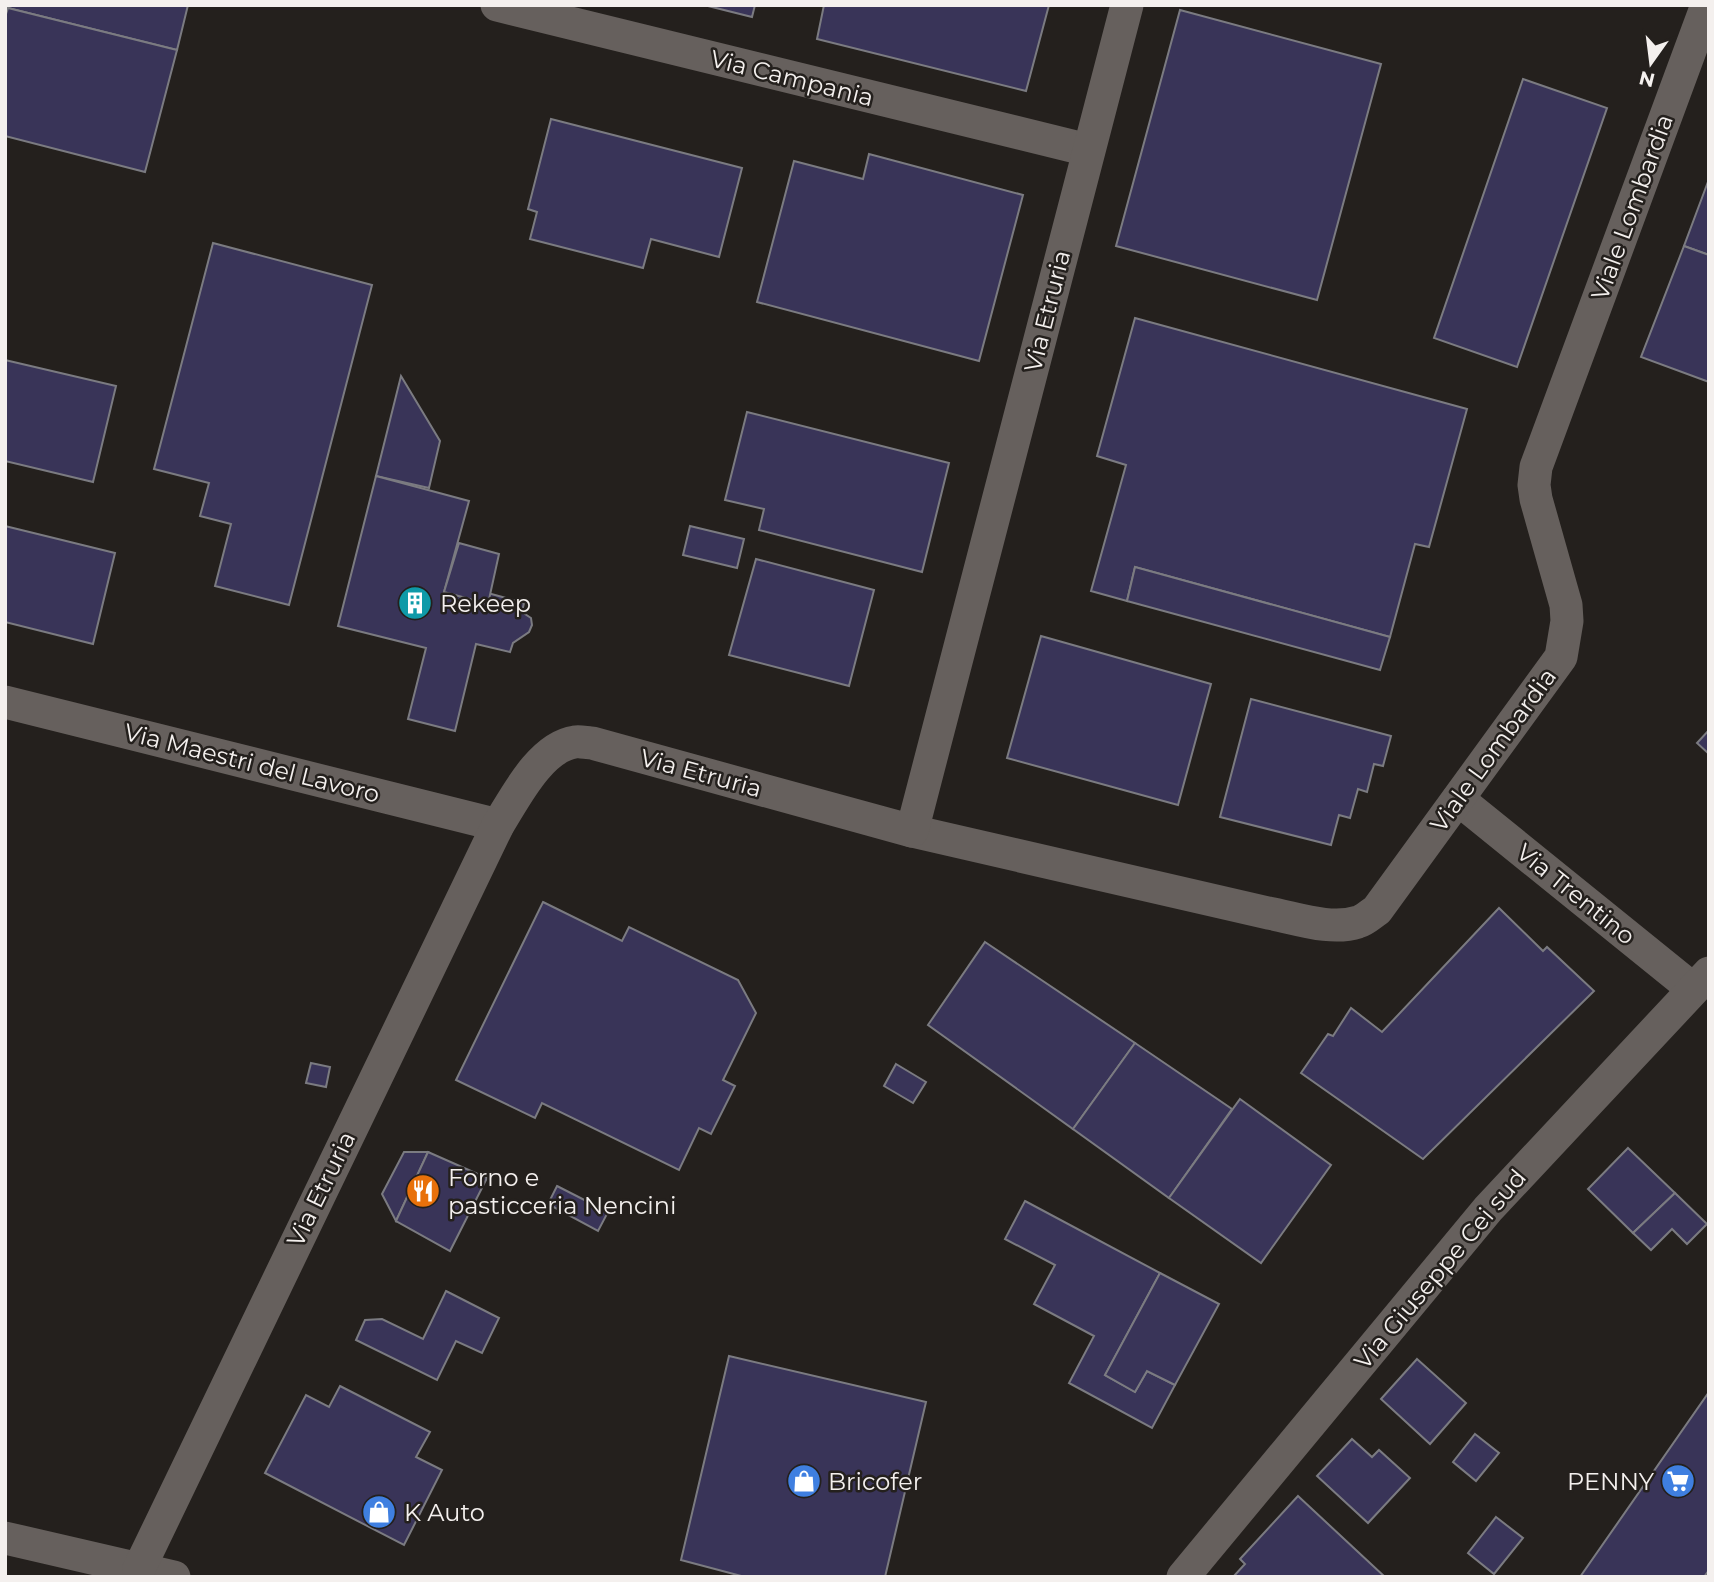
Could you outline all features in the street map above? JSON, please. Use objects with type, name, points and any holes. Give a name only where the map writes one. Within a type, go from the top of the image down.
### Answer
[{"type":"street","name":"Via Campania","points":[[497,5],[1088,150]]},
{"type":"street","name":"Via Etruria","points":[[139,1569],[498,825],[535,768],[547,756],[575,742],[610,748],[912,831],[1127,5]]},
{"type":"street","name":"Viale Lombardia","points":[[912,831],[1324,924],[1343,925],[1360,921],[1377,910],[1561,657],[1567,621],[1566,605],[1536,499],[1536,467],[1707,5]]},
{"type":"street","name":"Via Maestri del Lavoro","points":[[5,702],[498,825]]},
{"type":"street","name":"Via Trentino","points":[[1458,799],[1701,981]]},
{"type":"street","name":"Via Giuseppe Cei sud","points":[[1183,1577],[1488,1209],[1701,981]]},
{"type":"street","points":[[5,1538],[174,1577]]},
{"type":"building","points":[[8,5],[188,5],[177,50],[8,8]]},
{"type":"building","points":[[704,5],[755,5],[752,17]]},
{"type":"building","points":[[824,5],[1049,5],[1026,91],[817,39]]},
{"type":"building","points":[[8,8],[177,50],[145,172],[5,136],[5,17]]},
{"type":"building","points":[[1180,10],[1381,64],[1317,300],[1116,246]]},
{"type":"building","points":[[1523,79],[1607,108],[1517,367],[1434,338]]},
{"type":"building","points":[[551,119],[742,168],[719,257],[651,239],[643,268],[530,239],[537,212],[528,209]]},
{"type":"building","points":[[869,154],[1023,195],[979,361],[757,302],[794,161],[863,179]]},
{"type":"building","points":[[1709,179],[1709,255],[1684,246]]},
{"type":"building","points":[[213,243],[372,285],[289,605],[215,586],[231,524],[200,516],[209,483],[154,469]]},
{"type":"building","points":[[1684,246],[1709,255],[1709,382],[1641,357]]},
{"type":"building","points":[[1135,318],[1467,409],[1429,547],[1415,544],[1390,637],[1135,567],[1127,601],[1091,591],[1126,465],[1097,456]]},
{"type":"building","points":[[5,360],[116,386],[93,482],[5,461]]},
{"type":"building","points":[[401,376],[440,441],[429,488],[376,476]]},
{"type":"building","points":[[747,412],[949,463],[922,572],[759,530],[764,509],[725,500]]},
{"type":"building","name":"Rekeep","points":[[376,476],[469,501],[444,592],[488,604],[488,593],[524,603],[522,612],[531,618],[529,632],[513,643],[510,652],[476,644],[455,731],[408,719],[426,648],[338,626]]},
{"type":"building","points":[[5,526],[115,553],[93,644],[5,622]]},
{"type":"building","points":[[690,526],[744,539],[737,568],[683,555]]},
{"type":"building","points":[[459,543],[499,554],[488,604],[444,592]]},
{"type":"building","points":[[756,559],[874,590],[849,686],[729,655]]},
{"type":"building","points":[[1135,567],[1390,637],[1380,670],[1127,601]]},
{"type":"building","points":[[1041,636],[1211,684],[1178,805],[1007,758]]},
{"type":"building","points":[[1251,699],[1391,736],[1383,766],[1374,764],[1367,792],[1358,789],[1350,818],[1339,815],[1331,845],[1220,817]]},
{"type":"building","points":[[1709,730],[1709,754],[1697,743]]},
{"type":"building","points":[[543,902],[622,941],[629,927],[738,980],[756,1013],[723,1080],[735,1086],[711,1134],[699,1128],[679,1170],[542,1103],[535,1118],[456,1080]]},
{"type":"building","points":[[1499,908],[1543,951],[1547,947],[1594,991],[1423,1159],[1301,1073],[1328,1034],[1333,1036],[1351,1008],[1382,1032]]},
{"type":"building","points":[[985,942],[1135,1043],[1073,1129],[928,1025]]},
{"type":"building","points":[[1135,1043],[1232,1109],[1169,1198],[1073,1129]]},
{"type":"building","points":[[311,1063],[330,1067],[326,1087],[306,1083]]},
{"type":"building","points":[[896,1064],[926,1082],[913,1103],[884,1086]]},
{"type":"building","points":[[1240,1099],[1331,1165],[1261,1263],[1169,1198]]},
{"type":"building","points":[[1628,1148],[1675,1193],[1633,1233],[1588,1189]]},
{"type":"building","points":[[404,1152],[428,1152],[396,1221],[382,1194]]},
{"type":"building","points":[[428,1152],[487,1178],[450,1251],[396,1221]]},
{"type":"building","points":[[557,1186],[608,1212],[598,1231],[548,1204]]},
{"type":"building","points":[[1675,1193],[1707,1224],[1687,1244],[1672,1229],[1651,1250],[1633,1233]]},
{"type":"building","points":[[1025,1201],[1160,1273],[1105,1375],[1135,1392],[1147,1371],[1175,1385],[1152,1428],[1069,1383],[1094,1336],[1034,1304],[1055,1265],[1005,1239]]},
{"type":"building","points":[[1160,1273],[1219,1304],[1175,1385],[1147,1371],[1135,1392],[1105,1375]]},
{"type":"building","points":[[446,1291],[499,1318],[482,1353],[456,1341],[437,1380],[356,1340],[365,1320],[382,1319],[423,1339]]},
{"type":"building","name":"Bricofer","points":[[729,1356],[926,1402],[885,1577],[745,1577],[681,1560]]},
{"type":"building","points":[[1417,1359],[1466,1403],[1430,1444],[1381,1399]]},
{"type":"building","points":[[340,1386],[430,1432],[416,1457],[442,1470],[404,1545],[265,1473],[306,1395],[329,1407]]},
{"type":"building","name":"PENNY","points":[[1709,1392],[1709,1570],[1704,1577],[1580,1577]]},
{"type":"building","points":[[1475,1434],[1499,1453],[1476,1481],[1453,1462]]},
{"type":"building","points":[[1352,1439],[1372,1457],[1379,1450],[1410,1478],[1368,1523],[1317,1476]]},
{"type":"building","points":[[1298,1496],[1385,1577],[1233,1577],[1245,1564],[1240,1559]]},
{"type":"building","points":[[1496,1517],[1523,1538],[1494,1574],[1468,1553]]},
{"type":"place","name":"Rekeep","points":[[415,603]]},
{"type":"place","name":"Forno e pasticceria Nencini","points":[[423,1191]]},
{"type":"place","name":"Bricofer","points":[[804,1481]]},
{"type":"place","name":"PENNY","points":[[1678,1481]]},
{"type":"place","name":"K Auto","points":[[379,1512]]}]
